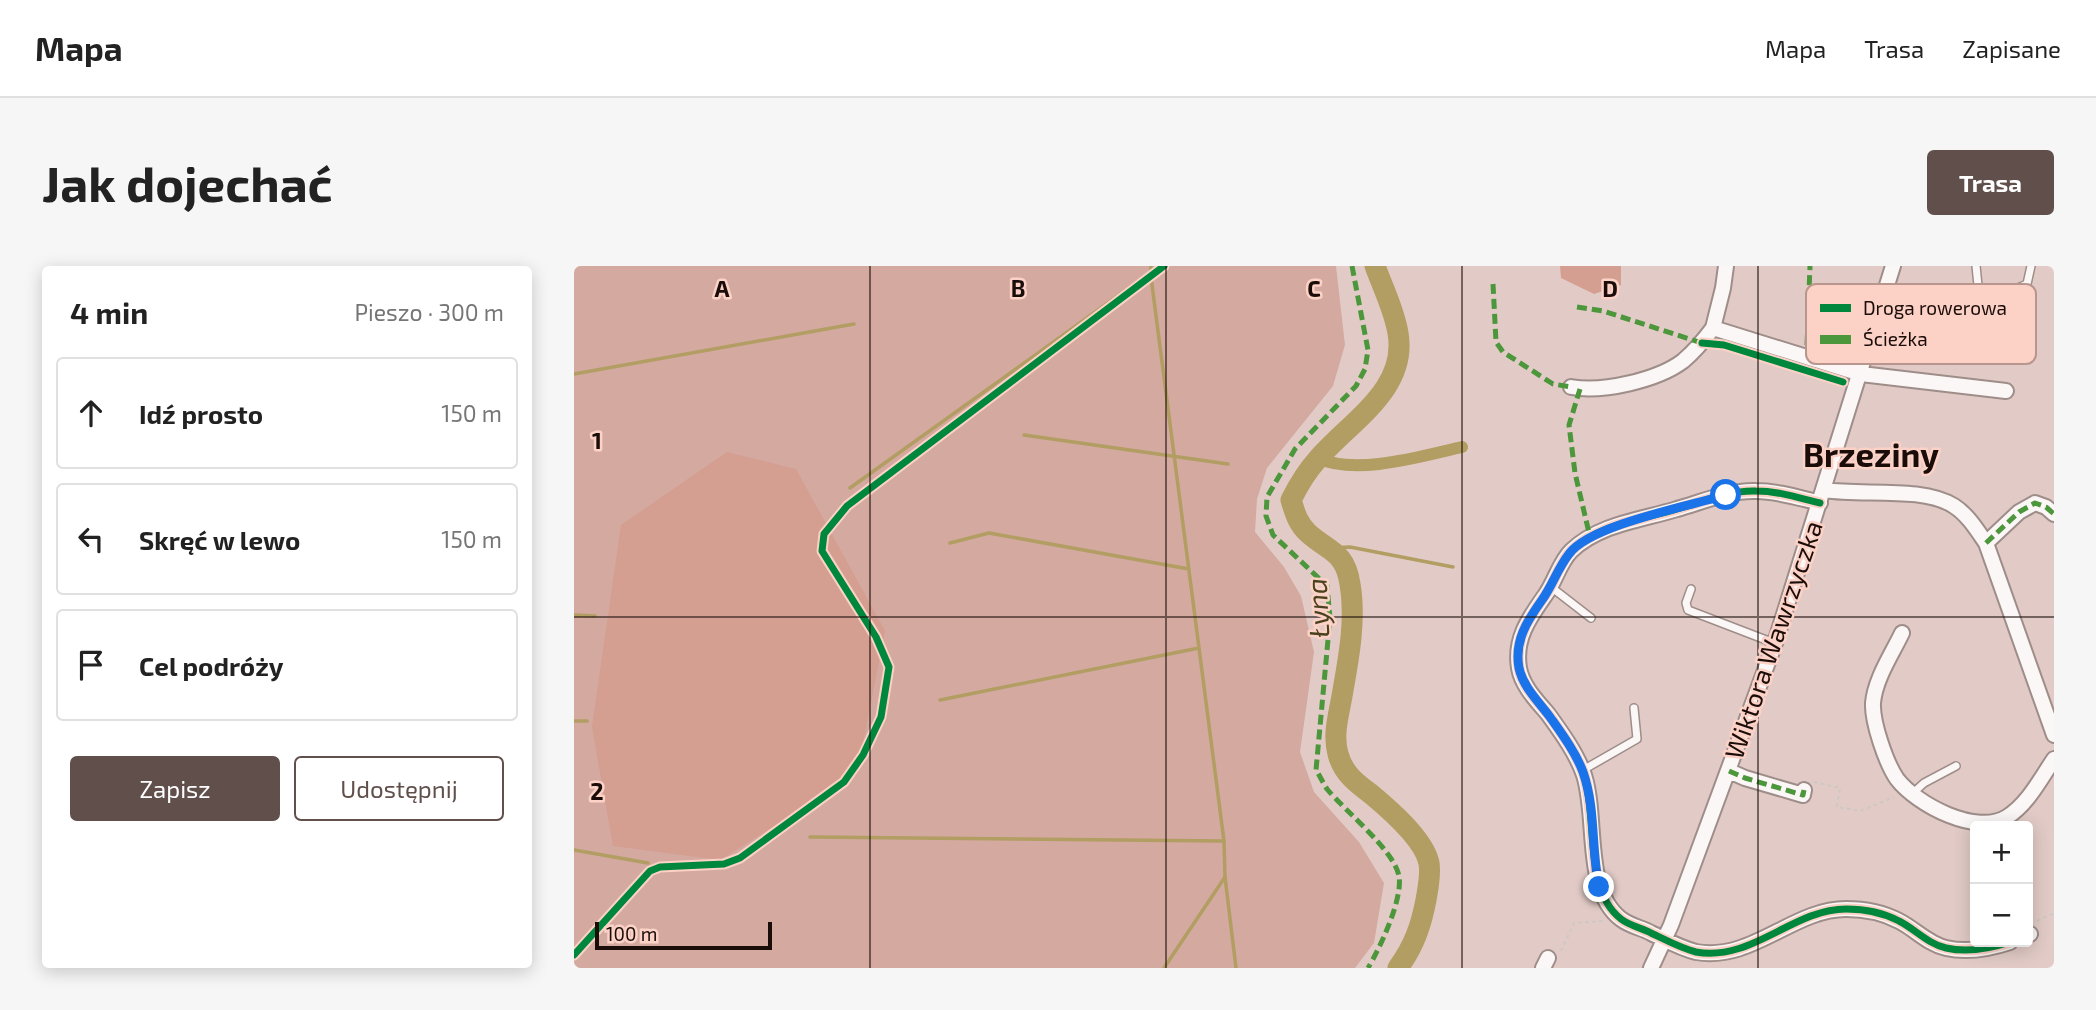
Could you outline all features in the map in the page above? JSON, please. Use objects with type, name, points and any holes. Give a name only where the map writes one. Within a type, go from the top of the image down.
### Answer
[{"type":"street","points":[[1571,387],[1603,388],[1668,370],[1694,352],[1713,328],[1726,266]]},
{"type":"street","name":"Wiktora Wawrzyczka","points":[[1888,284],[1893,266]]},
{"type":"street","points":[[1713,328],[1806,357]]},
{"type":"street","points":[[1829,364],[1861,374],[2006,391]]},
{"type":"street","name":"Wiktora Wawrzyczka","points":[[1651,968],[1730,771],[1775,643],[1864,364]]},
{"type":"street","points":[[1998,947],[1969,951],[1944,948],[1921,937],[1900,921],[1871,910],[1843,909],[1816,913],[1744,948],[1720,953],[1697,952],[1622,920],[1599,887],[1595,868],[1590,795],[1583,770],[1550,717],[1531,693],[1519,670],[1518,643],[1528,620],[1551,587],[1569,552],[1590,537],[1639,518],[1755,490],[1822,497],[1922,495],[1953,505],[1970,521],[1986,543],[2054,735]]},
{"type":"street","points":[[1986,543],[2019,512],[2035,503],[2054,514]]},
{"type":"street","points":[[1902,633],[1882,675],[1873,702],[1876,733],[1897,779],[1922,801],[1955,819],[1984,822],[2005,819],[2020,806],[2054,758]]},
{"type":"street","points":[[1730,771],[1803,795],[1804,790]]},
{"type":"lane","points":[[1976,266],[1978,284]]},
{"type":"lane","points":[[2027,284],[2031,266]]},
{"type":"lane","points":[[1551,587],[1591,618]]},
{"type":"lane","points":[[1691,589],[1686,603],[1688,610],[1775,643]]},
{"type":"lane","points":[[1583,770],[1637,739],[1634,708]]},
{"type":"lane","points":[[1913,793],[1924,783],[1956,766]]},
{"type":"path","points":[[1804,790],[1807,779],[1823,785],[1831,784],[1840,788],[1837,807],[1860,811],[1913,793]]},
{"type":"path","points":[[2033,928],[2038,920],[2054,913]]},
{"type":"path","points":[[1546,963],[1557,961],[1574,923],[1622,920]]},
{"type":"shaded area","points":[[574,266],[1336,266],[1345,345],[1333,386],[1267,468],[1257,499],[1255,532],[1284,567],[1301,596],[1314,652],[1300,752],[1314,792],[1359,842],[1384,883],[1374,943],[1355,968],[574,968]]},
{"type":"shaded area","points":[[1560,266],[1621,266],[1621,285],[1594,294],[1561,278]]},
{"type":"shaded area","points":[[727,452],[796,469],[885,631],[857,774],[720,860],[613,846],[592,727],[621,525]]},
{"type":"waterway","points":[[850,488],[1151,272],[1151,266]]},
{"type":"waterway","name":"Łyna","points":[[1375,266],[1398,333],[1399,353],[1394,372],[1373,404],[1313,465],[1291,500],[1297,518],[1305,530],[1335,553],[1348,573],[1352,597],[1351,637],[1336,730],[1340,761],[1360,786],[1405,825],[1420,844],[1429,863],[1429,882],[1422,918],[1413,944],[1398,968]]},
{"type":"waterway","points":[[1151,277],[1224,841],[1225,877],[1164,968]]},
{"type":"waterway","points":[[574,374],[854,324]]},
{"type":"waterway","points":[[1024,435],[1228,464]]},
{"type":"waterway","points":[[1318,458],[1333,463],[1370,465],[1462,447]]},
{"type":"waterway","points":[[950,543],[989,533],[1189,569]]},
{"type":"waterway","points":[[1332,548],[1350,547],[1453,567]]},
{"type":"waterway","points":[[574,615],[595,616]]},
{"type":"waterway","points":[[940,700],[1199,648]]},
{"type":"waterway","points":[[574,721],[587,721]]},
{"type":"waterway","points":[[810,837],[1224,841]]},
{"type":"waterway","points":[[574,850],[648,863]]},
{"type":"waterway","points":[[1225,877],[1236,968]]},
{"type":"marked path","points":[[1352,266],[1368,350],[1365,369],[1356,386],[1295,449],[1267,497],[1266,516],[1273,535],[1327,586],[1330,618],[1316,770],[1327,789],[1388,855],[1399,876],[1394,910],[1368,968]]},
{"type":"marked path","points":[[1809,284],[1810,266]]},
{"type":"marked path","points":[[1493,284],[1496,342],[1503,352],[1553,384],[1571,387]]},
{"type":"marked path","points":[[1577,307],[1603,311],[1702,343]]},
{"type":"marked path","points":[[1580,389],[1569,425],[1575,473],[1590,537]]},
{"type":"marked path","points":[[1986,543],[2019,512],[2035,503],[2054,514]]},
{"type":"marked path","points":[[1729,771],[1803,795],[1804,790]]},
{"type":"cycle path","points":[[574,955],[650,871],[660,867],[724,864],[740,858],[844,782],[863,755],[881,717],[889,667],[876,637],[822,551],[824,534],[847,506],[1164,266]]},
{"type":"cycle path","points":[[1702,343],[1724,345],[1843,382]]},
{"type":"cycle path","points":[[1820,503],[1772,492],[1736,492],[1607,529],[1582,542],[1567,555],[1529,620],[1521,637],[1519,668],[1530,693],[1568,743],[1584,775],[1596,872],[1601,890],[1609,906],[1621,919],[1696,952],[1736,950],[1808,917],[1846,909],[1867,910],[1886,915],[1946,948],[1978,950],[1994,947]]},
{"type":"district","name":"Brzeziny","points":[[1871,455]]},
{"type":"route","points":[[1599,887],[1595,868],[1590,795],[1583,770],[1550,717],[1531,693],[1519,670],[1518,643],[1528,620],[1551,587],[1569,552],[1590,537],[1639,518],[1726,495]]}]
